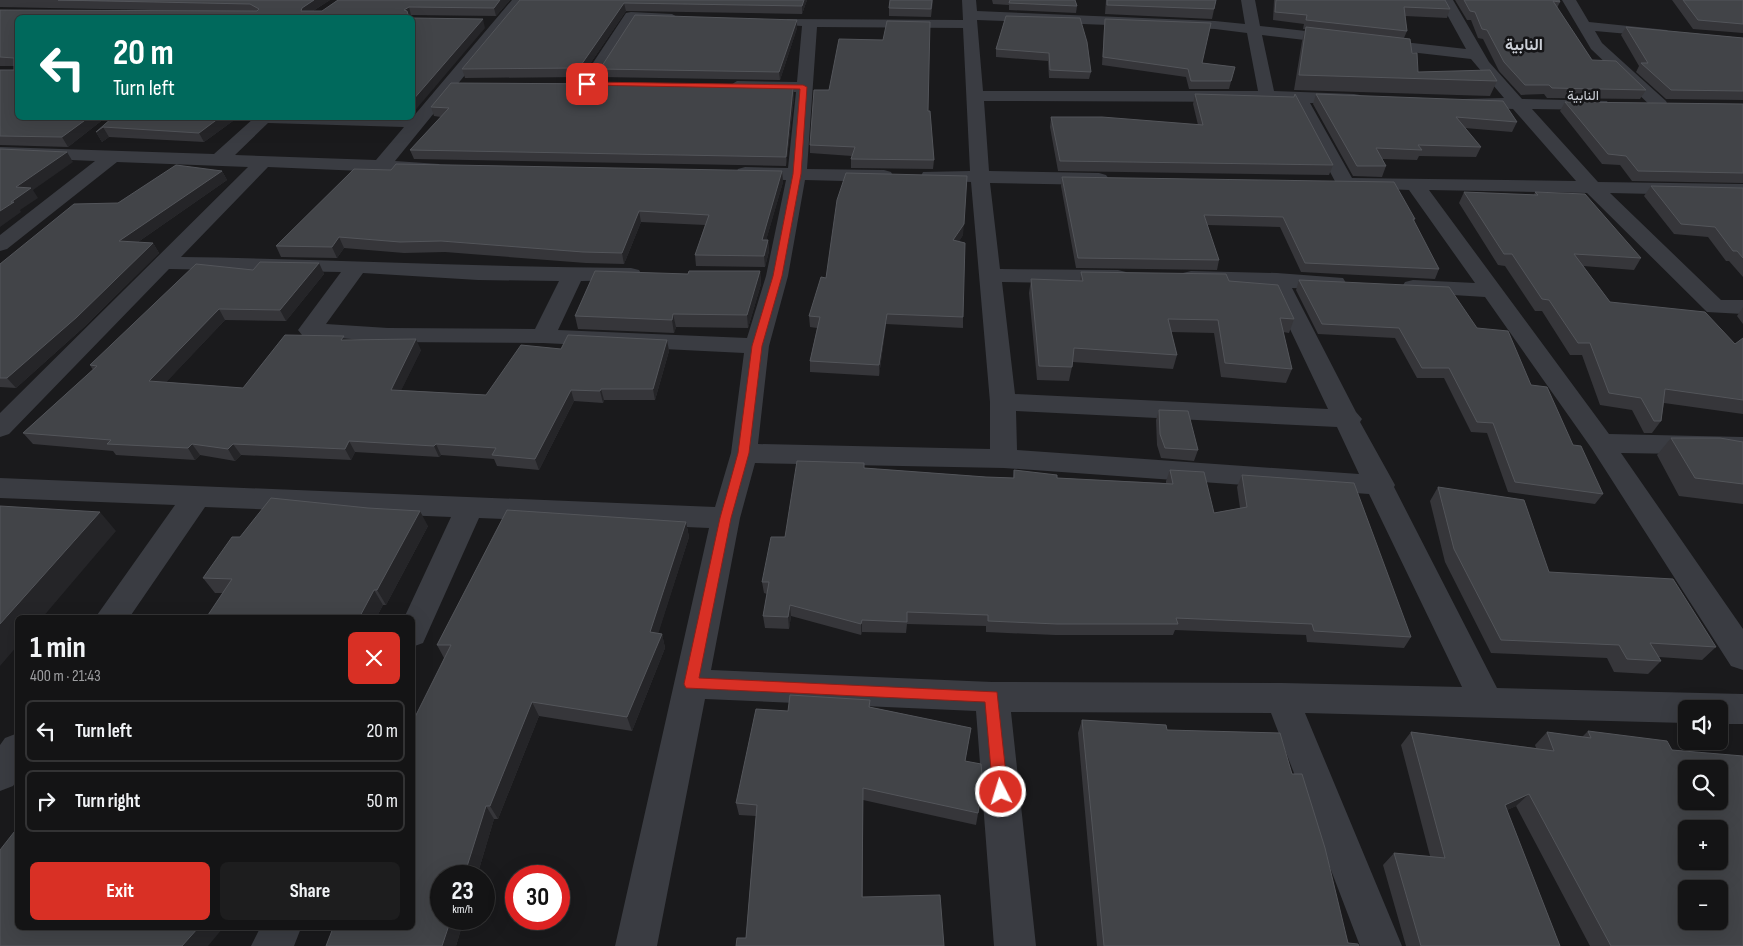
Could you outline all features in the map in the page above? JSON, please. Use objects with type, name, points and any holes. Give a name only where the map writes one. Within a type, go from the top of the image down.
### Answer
[{"type":"street","points":[[381,166],[519,0]]},
{"type":"street","points":[[1248,0],[1267,96]]},
{"type":"street","points":[[1446,0],[1477,56],[1592,187],[1715,307],[1743,307]]},
{"type":"street","points":[[1569,0],[1596,46],[1660,105]]},
{"type":"street","points":[[970,13],[980,177],[1002,402],[1004,459]]},
{"type":"street","points":[[780,21],[810,22],[970,13],[1099,14],[1215,25],[1477,56]]},
{"type":"street","points":[[587,84],[631,16],[691,18]]},
{"type":"street","points":[[481,22],[500,22]]},
{"type":"street","points":[[636,946],[726,518],[744,453],[768,276],[797,174],[810,22]]},
{"type":"street","points":[[1584,26],[1673,34]]},
{"type":"street","points":[[567,84],[607,84]]},
{"type":"street","points":[[448,85],[468,85]]},
{"type":"street","points":[[724,86],[803,87]]},
{"type":"street","points":[[975,96],[1267,96],[1369,99]]},
{"type":"street","points":[[1299,97],[1345,183]]},
{"type":"street","points":[[1448,102],[1613,105]]},
{"type":"street","points":[[1632,105],[1678,105]]},
{"type":"street","points":[[218,160],[262,120]]},
{"type":"street","points":[[341,120],[418,122]]},
{"type":"street","points":[[73,155],[95,136]]},
{"type":"street","points":[[0,152],[446,168]]},
{"type":"street","points":[[0,245],[113,156]]},
{"type":"street","points":[[0,428],[166,263],[264,162]]},
{"type":"street","points":[[729,173],[1118,179]]},
{"type":"street","points":[[1325,183],[1743,190]]},
{"type":"street","points":[[1415,184],[1601,443],[1743,656]]},
{"type":"street","points":[[166,263],[357,266],[478,273],[651,275]]},
{"type":"street","points":[[357,266],[310,330],[388,335],[544,336],[757,346]]},
{"type":"street","points":[[544,336],[573,275]]},
{"type":"street","points":[[990,275],[1138,278]]},
{"type":"street","points":[[1168,278],[1278,280],[1355,284]]},
{"type":"street","points":[[1278,280],[1349,419],[1487,703]]},
{"type":"street","points":[[1394,286],[1492,291]]},
{"type":"street","points":[[1002,402],[1349,419]]},
{"type":"street","points":[[1601,443],[1743,446]]},
{"type":"street","points":[[744,453],[1004,459],[1381,485]]},
{"type":"street","points":[[0,488],[196,498],[726,518]]},
{"type":"street","points":[[113,615],[196,498]]},
{"type":"street","points":[[415,627],[469,508]]},
{"type":"street","points":[[691,684],[992,696],[1282,698],[1743,709]]},
{"type":"street","points":[[992,696],[1015,946]]},
{"type":"street","points":[[1282,698],[1380,946]]},
{"type":"street","points":[[0,774],[15,753]]},
{"type":"street","points":[[272,946],[280,930]]},
{"type":"building","points":[[58,0],[314,0],[302,8],[301,11],[322,11],[338,0],[500,0],[494,8],[409,7],[404,10],[407,11],[408,15],[15,15],[15,120],[85,120],[62,137],[0,136],[0,70],[14,70],[14,58],[0,57],[0,10],[257,11],[259,9],[250,4]]},
{"type":"building","points":[[520,0],[804,0],[802,6],[624,3],[579,68],[462,69]]},
{"type":"building","points":[[890,0],[932,0],[931,9],[889,8]]},
{"type":"building","points":[[1010,0],[1075,0],[1077,6],[1009,3]]},
{"type":"building","points":[[1107,0],[1216,0],[1214,9],[1107,5]]},
{"type":"building","points":[[1276,0],[1445,0],[1450,9],[1404,7],[1407,31],[1306,20],[1307,15],[1275,12]]},
{"type":"building","points":[[1464,0],[1559,0],[1560,2],[1553,1],[1592,60],[1616,61],[1646,90],[1552,88],[1549,85],[1525,85],[1504,62],[1487,30],[1482,29],[1475,12],[1470,11]]},
{"type":"building","points":[[1683,0],[1743,0],[1743,24],[1698,20]]},
{"type":"building","points":[[635,15],[797,20],[779,72],[600,69]]},
{"type":"building","points":[[1006,16],[1080,18],[1087,42],[1091,72],[1050,70],[1049,53],[996,49]]},
{"type":"building","points":[[415,18],[483,19],[415,98]]},
{"type":"building","points":[[1105,19],[1211,23],[1202,63],[1235,67],[1231,81],[1191,81],[1188,69],[1103,57]]},
{"type":"building","points":[[887,21],[930,22],[928,111],[930,111],[934,160],[851,159],[855,147],[810,145],[814,90],[829,90],[839,39],[883,40]]},
{"type":"building","points":[[1306,27],[1410,39],[1412,53],[1417,53],[1418,72],[1490,70],[1497,81],[1299,75]]},
{"type":"building","points":[[1626,27],[1743,38],[1743,91],[1671,90],[1641,63],[1648,63]]},
{"type":"building","points":[[451,83],[774,85],[773,87],[793,88],[786,157],[410,150],[449,108],[431,107]]},
{"type":"building","points":[[1195,94],[1294,97],[1295,94],[1333,165],[1060,161],[1051,117],[1102,117],[1203,125]]},
{"type":"building","points":[[1316,94],[1503,101],[1517,122],[1456,117],[1481,147],[1418,145],[1422,150],[1376,148],[1386,166],[1357,166]]},
{"type":"building","points":[[1565,102],[1743,104],[1743,173],[1638,171],[1626,156],[1608,154]]},
{"type":"building","points":[[110,120],[216,120],[199,133],[103,127],[96,132]]},
{"type":"building","points":[[0,149],[67,152],[16,187],[31,188],[0,211]]},
{"type":"building","points":[[396,164],[782,171],[762,240],[768,240],[764,256],[695,255],[709,215],[639,211],[622,253],[583,252],[441,241],[400,242],[339,237],[332,247],[276,246],[354,169],[391,170]]},
{"type":"building","points":[[176,165],[222,171],[119,241],[153,243],[77,317],[7,378],[0,378],[0,264],[74,204],[118,203]]},
{"type":"building","points":[[846,173],[967,176],[964,224],[953,240],[965,243],[963,317],[887,314],[879,365],[810,361],[820,317],[809,316],[821,277],[826,278],[837,200]]},
{"type":"building","points":[[1062,177],[1394,182],[1415,219],[1413,219],[1439,269],[1305,263],[1283,217],[1204,215],[1219,260],[1078,258]]},
{"type":"building","points":[[1651,186],[1743,188],[1743,258],[1737,251],[1733,251],[1715,227],[1681,224]]},
{"type":"building","points":[[1464,192],[1538,195],[1535,192],[1585,194],[1641,258],[1574,254],[1610,302],[1705,312],[1735,344],[1743,338],[1743,400],[1665,389],[1661,421],[1654,421],[1641,398],[1609,393],[1590,343],[1578,343],[1549,300],[1542,299],[1512,254],[1504,254]]},
{"type":"building","points":[[260,262],[319,263],[280,310],[219,309],[149,381],[243,388],[285,335],[344,336],[341,340],[416,339],[391,390],[486,395],[521,345],[561,349],[568,335],[667,340],[653,389],[571,390],[535,459],[492,455],[496,448],[436,444],[434,446],[349,441],[345,449],[233,444],[228,449],[192,444],[188,448],[107,444],[111,440],[23,433],[97,366],[90,365],[196,264],[253,270]]},
{"type":"building","points":[[595,271],[688,274],[689,271],[760,271],[747,315],[673,314],[672,320],[575,316]]},
{"type":"building","points":[[1081,272],[1226,274],[1229,281],[1278,285],[1294,319],[1280,318],[1292,369],[1225,363],[1218,320],[1168,319],[1177,355],[1074,348],[1072,367],[1039,366],[1031,279],[1083,281]]},
{"type":"building","points":[[1299,280],[1449,287],[1477,328],[1508,331],[1531,385],[1547,387],[1573,445],[1581,446],[1603,494],[1515,482],[1493,423],[1477,422],[1449,368],[1422,368],[1399,328],[1322,324]]},
{"type":"building","points":[[1159,410],[1188,411],[1198,450],[1165,448],[1160,434]]},
{"type":"building","points":[[1671,438],[1720,438],[1743,442],[1743,484],[1695,478]]},
{"type":"building","points":[[797,461],[864,463],[864,468],[986,477],[1014,478],[1014,470],[1057,475],[1057,478],[1173,484],[1170,470],[1204,472],[1214,513],[1247,507],[1242,475],[1354,483],[1411,637],[1314,631],[1312,624],[1176,618],[1178,624],[1057,624],[988,621],[988,615],[907,612],[907,622],[862,620],[861,624],[790,605],[788,617],[763,616],[769,582],[762,582],[771,537],[785,537]]},
{"type":"building","points":[[1438,487],[1524,500],[1549,572],[1673,579],[1716,647],[1650,643],[1661,661],[1627,659],[1619,645],[1501,640],[1454,549]]},
{"type":"building","points":[[271,498],[368,508],[420,511],[377,590],[374,590],[361,615],[208,615],[232,579],[203,578],[232,537],[240,537]]},
{"type":"building","points":[[0,506],[100,512],[0,624]]},
{"type":"building","points":[[507,510],[686,522],[650,632],[662,634],[627,717],[532,702],[490,806],[486,806],[467,865],[430,865],[430,930],[447,930],[442,946],[326,946],[332,930],[415,930],[415,717],[451,645],[437,645]]},
{"type":"building","points":[[790,695],[870,700],[869,707],[971,728],[965,761],[981,764],[983,785],[978,813],[863,788],[862,897],[940,895],[944,946],[736,946],[737,938],[746,938],[757,805],[736,803],[756,709],[788,711]]},
{"type":"building","points":[[1082,720],[1166,725],[1167,730],[1280,733],[1292,774],[1302,774],[1325,848],[1348,943],[1358,944],[1359,946],[1104,946]]},
{"type":"building","points":[[1588,731],[1667,741],[1672,750],[1743,756],[1743,946],[1611,946],[1529,794],[1505,805],[1560,946],[1421,946],[1394,853],[1445,858],[1411,732],[1554,751],[1547,732],[1591,738]]},
{"type":"building","points":[[15,831],[15,930],[196,930],[182,946],[0,946],[0,850]]},
{"type":"district","name":"النابية","points":[[1524,45]]},
{"type":"district","name":"النابية","points":[[1583,95]]},
{"type":"route","points":[[587,84],[803,87],[797,174],[777,276],[757,346],[744,453],[726,518],[691,684],[992,696],[1001,792]]}]
